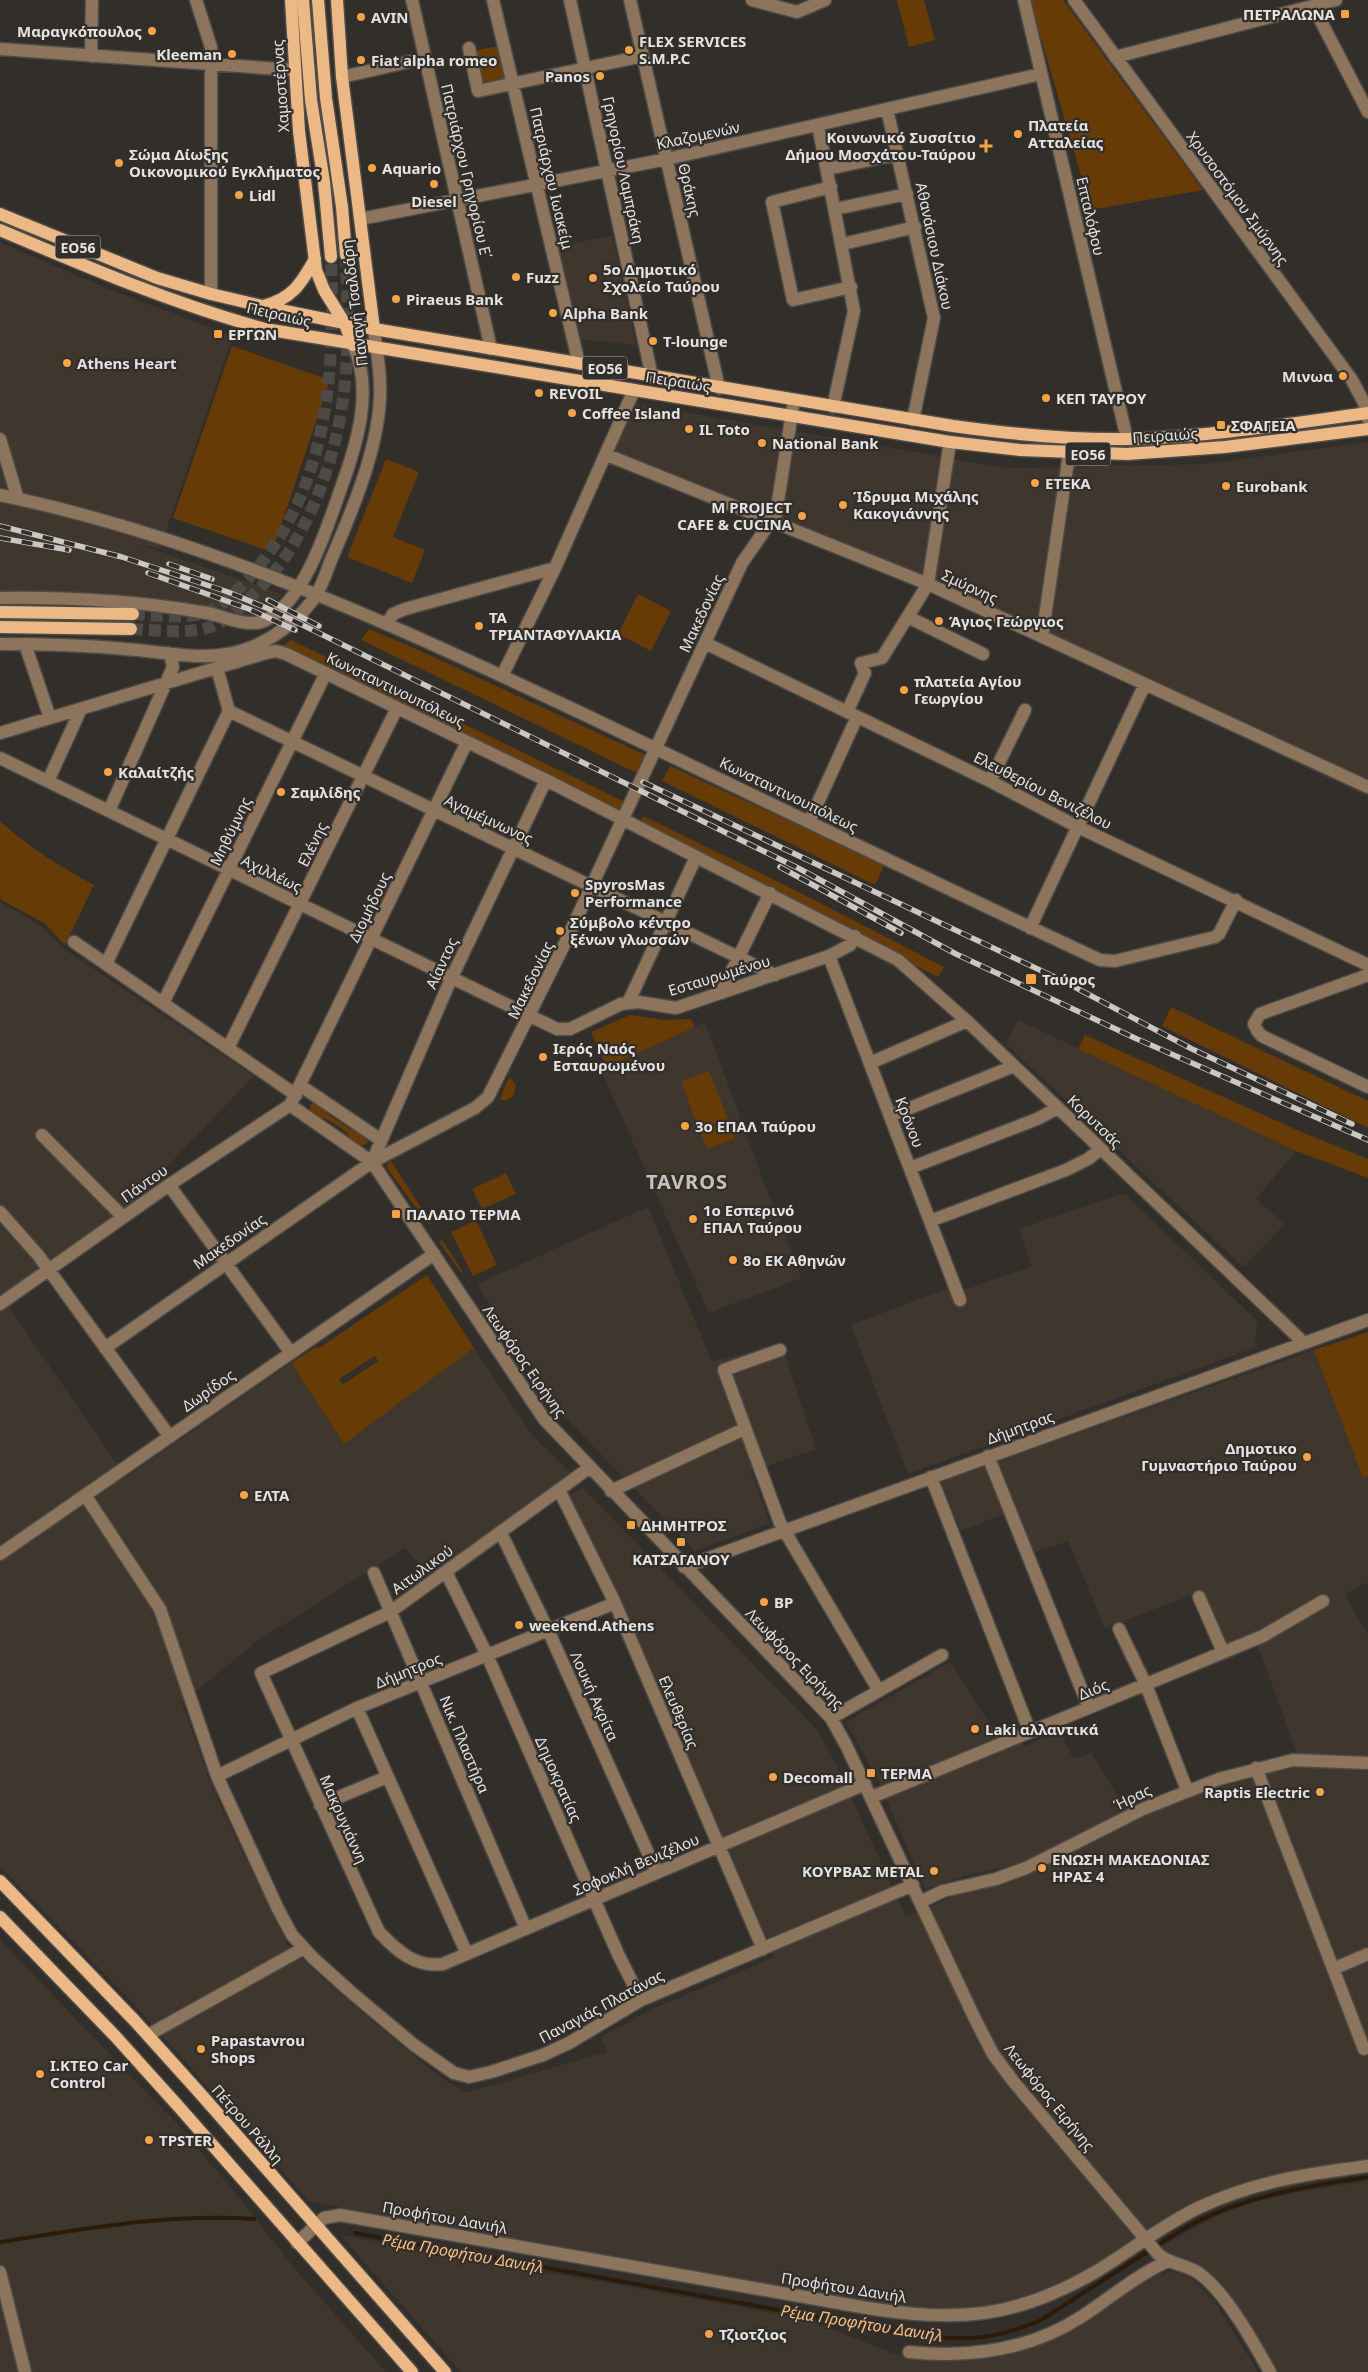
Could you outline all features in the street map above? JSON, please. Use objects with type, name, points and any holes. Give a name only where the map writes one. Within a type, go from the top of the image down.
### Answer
[{"type":"main road","name":"Χαμοστέρνας","points":[[291,0],[294,70],[318,278],[345,324],[353,345]]},
{"type":"main road","points":[[303,0],[310,100],[324,182],[331,257]]},
{"type":"main road","points":[[318,0],[326,98],[341,197],[346,255]]},
{"type":"main road","name":"Παναγή Τσαλδάρη","points":[[337,0],[342,77],[374,329]]},
{"type":"main road","name":"Πειραιώς","points":[[0,214],[107,259],[158,278],[211,294],[262,306],[345,324],[913,420],[1016,434],[1127,439],[1222,432],[1368,415]]},
{"type":"main road","name":"Πειραιώς","points":[[0,230],[100,272],[221,316],[265,329],[376,349],[950,442],[1069,454],[1127,454],[1225,447],[1368,429]]},
{"type":"main road","points":[[262,306],[277,302],[291,293],[315,259]]},
{"type":"main road","points":[[0,612],[133,614]]},
{"type":"main road","points":[[0,627],[131,629]]},
{"type":"main road","name":"Πέτρου Ράλλη","points":[[0,1881],[148,2036],[445,2372]]},
{"type":"main road","points":[[0,1917],[121,2043],[412,2372]]},
{"type":"street","points":[[91,56],[92,0]]},
{"type":"street","points":[[196,0],[211,47],[212,64],[211,294]]},
{"type":"street","name":"Πατριάρχου Γρηγορίου Ε΄","points":[[412,0],[491,349]]},
{"type":"street","name":"Πατριάρχου Ιωακείμ","points":[[493,0],[579,364]]},
{"type":"street","name":"Γρηγορίου Λαμπράκη","points":[[570,0],[652,376]]},
{"type":"street","name":"Θράκης","points":[[630,0],[719,388]]},
{"type":"street","points":[[752,0],[797,12],[825,0]]},
{"type":"street","name":"Επταλόφου","points":[[1024,0],[1127,439]]},
{"type":"street","name":"Χρυσοστόμου Σμύρνης","points":[[1074,0],[1352,380],[1368,415]]},
{"type":"street","points":[[1115,57],[1336,0]]},
{"type":"street","points":[[1313,6],[1368,112]]},
{"type":"street","points":[[469,48],[478,92],[642,56]]},
{"type":"street","points":[[0,49],[294,70]]},
{"type":"street","points":[[342,77],[425,58]]},
{"type":"street","name":"Κλαζομενών","points":[[360,219],[666,159],[1041,74]]},
{"type":"street","name":"Αθανάσιου Διάκου","points":[[887,109],[899,154],[934,318],[913,420]]},
{"type":"street","points":[[818,124],[843,244],[854,311],[833,407]]},
{"type":"street","points":[[827,169],[899,154]]},
{"type":"street","points":[[831,188],[772,202],[793,300],[851,287]]},
{"type":"street","points":[[835,209],[907,194]]},
{"type":"street","points":[[843,244],[915,227]]},
{"type":"street","name":"Παναγή Τσαλδάρη","points":[[317,594],[366,470],[380,394],[374,329]]},
{"type":"street","name":"Παναγή Τσαλδάρη","points":[[0,598],[112,600],[257,623],[270,618],[300,587],[327,527],[356,441],[363,385],[362,371],[353,345]]},
{"type":"street","points":[[502,676],[555,568],[607,455],[634,390]]},
{"type":"street","name":"Μακεδονίας","points":[[105,1348],[372,1162],[485,1101],[498,1081],[593,886],[742,563],[772,520],[779,501],[794,400]]},
{"type":"street","points":[[0,440],[18,499]]},
{"type":"street","points":[[809,822],[852,714],[865,674],[861,663],[882,658],[928,584],[950,442]]},
{"type":"street","points":[[1042,636],[1069,454]]},
{"type":"street","name":"Σμύρνης","points":[[607,455],[928,584],[1368,787]]},
{"type":"street","name":"Κωνσταντινουπόλεως","points":[[0,495],[126,526],[317,594],[502,676],[1100,960],[1115,961],[1215,937],[1219,934],[1236,900]]},
{"type":"street","points":[[387,624],[393,614],[405,609],[555,568]]},
{"type":"street","points":[[0,644],[81,645],[168,653],[226,655],[246,649],[269,638],[287,626],[305,609],[317,594]]},
{"type":"street","points":[[908,617],[983,654]]},
{"type":"street","name":"Ελευθερίου Βενιζέλου","points":[[705,643],[990,781],[1076,826],[1236,900],[1368,965]]},
{"type":"street","points":[[24,644],[50,718]]},
{"type":"street","name":"Κωνσταντινουπόλεως","points":[[217,668],[271,652],[280,652],[546,780],[855,936]]},
{"type":"street","points":[[109,811],[173,667],[168,653]]},
{"type":"street","points":[[0,734],[217,668],[230,711],[106,964]]},
{"type":"street","name":"Μηθύμνης","points":[[163,1003],[326,673]]},
{"type":"street","points":[[1030,928],[1076,826],[1145,684]]},
{"type":"street","name":"Ελένης","points":[[228,1048],[397,708]]},
{"type":"street","points":[[48,781],[81,709]]},
{"type":"street","points":[[990,781],[1025,710]]},
{"type":"street","name":"Αγαμέμνωνος","points":[[230,711],[363,777],[666,920],[775,975]]},
{"type":"street","name":"Διομήδους","points":[[296,1095],[467,742]]},
{"type":"street","name":"Αχιλλέως","points":[[0,758],[530,1017]]},
{"type":"street","name":"Αίαντος","points":[[372,1162],[451,979],[546,780]]},
{"type":"street","points":[[628,1003],[696,857]]},
{"type":"street","points":[[721,993],[770,893]]},
{"type":"street","name":"Εσταυρωμένου","points":[[530,1017],[545,1025],[564,1030],[628,1003],[676,1008],[829,956],[850,945],[855,936]]},
{"type":"street","name":"Κορυτσάς","points":[[855,936],[898,960],[967,1021],[1303,1342]]},
{"type":"street","points":[[74,942],[296,1095],[372,1162]]},
{"type":"street","name":"Κρόνου","points":[[829,956],[960,1300]]},
{"type":"street","points":[[1368,974],[1260,1014],[1254,1024],[1262,1036],[1368,1087]]},
{"type":"street","points":[[870,1063],[967,1021]]},
{"type":"street","points":[[890,1116],[1014,1066]]},
{"type":"street","points":[[296,1095],[382,1140]]},
{"type":"street","name":"Πάντου","points":[[0,1304],[296,1095]]},
{"type":"street","points":[[910,1168],[1037,1119],[1058,1108]]},
{"type":"street","points":[[42,1135],[124,1217]]},
{"type":"street","points":[[930,1222],[1066,1170],[1088,1159],[1101,1149]]},
{"type":"street","name":"Λεωφόρος Ειρήνης","points":[[372,1162],[538,1412],[611,1491],[831,1718],[866,1784],[993,2054],[1013,2081],[1146,2241],[1163,2258]]},
{"type":"street","points":[[169,1185],[291,1353]]},
{"type":"street","points":[[0,1212],[27,1240],[170,1436]]},
{"type":"street","name":"Δωρίδος","points":[[0,1554],[434,1254]]},
{"type":"street","name":"Δήμητρας","points":[[684,1567],[1368,1320]]},
{"type":"street","points":[[780,1350],[724,1370],[769,1499],[784,1530],[879,1691]]},
{"type":"street","points":[[611,1491],[744,1429]]},
{"type":"street","points":[[988,1456],[1089,1708]]},
{"type":"street","name":"Αιτωλικού","points":[[261,1673],[390,1612],[589,1468]]},
{"type":"street","points":[[931,1477],[1030,1732]]},
{"type":"street","name":"Ελευθερίας","points":[[559,1490],[615,1603],[763,1949]]},
{"type":"street","name":"Παναγιάς Πλατάνας","points":[[85,1495],[160,1609],[217,1776],[278,1909],[292,1935],[328,1972],[414,2045],[446,2068],[469,2077],[491,2072],[549,2052],[595,2028],[641,2000],[913,1886]]},
{"type":"street","name":"Λουκή Ακρίτα","points":[[501,1533],[548,1630],[657,1873]]},
{"type":"street","name":"Νικ. Πλαστήρα","points":[[374,1572],[526,1929]]},
{"type":"street","name":"Δημοκρατίας","points":[[446,1572],[487,1655],[594,1900],[641,2000]]},
{"type":"street","points":[[1199,1597],[1223,1652]]},
{"type":"street","name":"Διός","points":[[872,1797],[1262,1636],[1323,1601]]},
{"type":"street","name":"Δήμητρος","points":[[217,1776],[357,1708],[615,1603]]},
{"type":"street","points":[[1119,1629],[1146,1685],[1187,1790]]},
{"type":"street","points":[[831,1718],[942,1655]]},
{"type":"street","name":"Μακρυγιάννη","points":[[261,1673],[379,1932],[394,1947],[418,1962]]},
{"type":"street","points":[[357,1708],[466,1954]]},
{"type":"street","name":"Ήρας","points":[[920,1902],[943,1891],[996,1879],[1026,1868],[1143,1809],[1187,1790],[1256,1768],[1303,1760],[1368,1763]]},
{"type":"street","points":[[1256,1768],[1364,2049]]},
{"type":"street","points":[[320,1805],[387,1777]]},
{"type":"street","name":"Σοφοκλή Βενιζέλου","points":[[418,1962],[435,1965],[444,1964],[866,1784]]},
{"type":"street","points":[[148,2036],[304,1948]]},
{"type":"street","points":[[1333,1969],[1368,1954]]},
{"type":"street","name":"Προφήτου Δανιήλ","points":[[297,2243],[324,2218],[340,2215],[827,2302],[903,2314],[942,2317],[995,2313],[1039,2299],[1097,2271],[1200,2208],[1264,2183],[1286,2177],[1368,2166]]},
{"type":"street","points":[[909,2352],[940,2355],[969,2354],[1019,2345],[1043,2338],[1064,2327],[1152,2269],[1163,2258],[1193,2269],[1212,2285],[1270,2372]]},
{"type":"street","points":[[0,2272],[25,2372]]},
{"type":"shaded area","points":[[897,0],[924,0],[935,40],[909,47]]},
{"type":"shaded area","points":[[1030,0],[1063,0],[1203,190],[1091,210]]},
{"type":"shaded area","points":[[499,46],[506,81],[480,87],[472,51]]},
{"type":"shaded area","name":"5ο Δημοτικό Σχολείο Ταύρου","points":[[612,235],[636,345],[579,339],[557,247]]},
{"type":"shaded area","points":[[0,242],[106,288],[233,336],[160,549],[138,544],[282,594],[264,613],[252,616],[237,615],[129,595],[59,591],[0,592]]},
{"type":"shaded area","points":[[232,346],[330,380],[272,552],[173,518]]},
{"type":"shaded area","points":[[626,402],[1006,468],[1205,464],[1368,442],[1368,797],[924,587],[602,457]]},
{"type":"shaded area","points":[[386,459],[419,472],[393,537],[425,550],[412,583],[347,557]]},
{"type":"shaded area","points":[[638,594],[671,611],[651,651],[618,634]]},
{"type":"shaded area","points":[[369,629],[650,757],[641,775],[361,640]]},
{"type":"shaded area","points":[[291,640],[629,804],[622,817],[284,650],[282,646]]},
{"type":"shaded area","points":[[670,766],[884,865],[875,885],[662,781]]},
{"type":"shaded area","points":[[643,816],[789,887],[944,967],[938,977],[639,826]]},
{"type":"shaded area","points":[[0,821],[45,856],[94,885],[65,945],[44,923],[0,899]]},
{"type":"shaded area","points":[[0,902],[40,925],[64,949],[254,1076],[127,1208],[2,1297],[126,1477],[291,1363],[344,1444],[474,1348],[533,1436],[570,1472],[431,1577],[405,1548],[256,1642],[182,1703],[214,1792],[287,1944],[338,1992],[432,2071],[465,2093],[607,2052],[601,2037],[652,2009],[775,1957],[683,1748],[615,1603],[569,1496],[582,1487],[818,1731],[836,1764],[906,1917],[954,1896],[1003,1885],[1072,1855],[1067,1841],[1013,1866],[975,1873],[925,1889],[879,1782],[846,1722],[950,1662],[1007,1750],[1023,1743],[1025,1746],[1060,1731],[1073,1759],[1091,1753],[1133,1820],[1195,1794],[1290,1768],[1331,1767],[1368,1771],[1368,2161],[1189,2206],[1168,2217],[1115,2255],[1068,2281],[1016,2303],[997,2307],[933,2312],[828,2296],[655,2263],[572,2251],[309,2201],[131,2001],[0,1867]]},
{"type":"shaded area","points":[[1171,1007],[1368,1101],[1368,1128],[1162,1026]]},
{"type":"shaded area","points":[[630,1015],[664,1020],[691,1019],[695,1027],[607,1067],[591,1032]]},
{"type":"shaded area","points":[[1018,1020],[1296,1151],[1256,1199],[1285,1224],[1243,1267],[1006,1044]]},
{"type":"shaded area","name":"3ο ΕΠΑΛ Ταύρου","points":[[705,1022],[764,1182],[802,1278],[709,1313],[601,1070]]},
{"type":"shaded area","points":[[1085,1035],[1297,1130],[1368,1159],[1368,1178],[1296,1151],[1078,1049]]},
{"type":"shaded area","points":[[709,1071],[728,1119],[699,1130],[681,1081]]},
{"type":"shaded area","points":[[508,1079],[511,1079],[516,1085],[513,1097],[504,1101],[500,1099]]},
{"type":"shaded area","points":[[315,1102],[325,1107],[326,1113],[350,1129],[357,1128],[368,1138],[367,1143],[361,1146],[357,1145],[338,1126],[324,1118],[318,1119],[309,1111],[311,1104]]},
{"type":"shaded area","points":[[729,1122],[735,1139],[707,1149],[700,1132]]},
{"type":"shaded area","points":[[391,1161],[431,1223],[428,1224],[387,1168],[388,1163]]},
{"type":"shaded area","points":[[506,1173],[516,1194],[482,1209],[472,1189]]},
{"type":"shaded area","points":[[1124,1193],[1258,1322],[1254,1348],[908,1474],[851,1325],[943,1290],[959,1292],[1032,1266],[1019,1229]]},
{"type":"shaded area","points":[[648,1207],[712,1362],[781,1343],[816,1449],[751,1472],[770,1523],[695,1551],[563,1415],[477,1284]]},
{"type":"shaded area","points":[[476,1220],[497,1265],[473,1276],[451,1232]]},
{"type":"shaded area","points":[[441,1238],[463,1272],[461,1273],[440,1243]]},
{"type":"shaded area","points":[[427,1275],[474,1348],[344,1444],[291,1363],[317,1346],[319,1348]],"holes":[[[375,1356],[378,1361],[342,1385],[339,1379]]]},
{"type":"shaded area","points":[[1368,1332],[1368,1476],[1363,1478],[1314,1350]]},
{"type":"shaded area","points":[[1314,1350],[1363,1478],[1368,1476],[1368,1582],[1344,1594],[1368,1635],[1368,1758],[1297,1754],[1258,1646],[1221,1663],[1192,1595],[1105,1628],[1068,1541],[1033,1553],[1015,1510],[961,1531],[941,1481]]},
{"type":"shaded area","points":[[0,1940],[180,2127],[296,2270],[386,2372],[0,2372]]},
{"type":"shaded area","points":[[1368,2181],[1368,2372],[1273,2372],[1212,2277],[1196,2262],[1167,2254],[1160,2247],[1218,2215],[1254,2202],[1293,2193]]},
{"type":"shaded area","points":[[340,2235],[785,2315],[811,2321],[893,2353],[917,2358],[1048,2341],[1071,2330],[1155,2274],[1176,2272],[1193,2280],[1215,2302],[1258,2372],[461,2372]]},
{"type":"waterway","name":"Ρέμα Προφήτου Δανιήλ","points":[[355,2233],[922,2336],[969,2338],[996,2335],[1041,2320],[1180,2231],[1202,2219],[1271,2195],[1368,2177]]},
{"type":"waterway","name":"Ρέμα Προφήτου Δανιήλ","points":[[0,2242],[95,2227],[158,2220],[190,2218],[254,2219]]},
{"type":"tunnel","points":[[131,629],[189,631],[214,626],[227,618],[255,593],[273,574],[289,552],[314,504],[324,478],[339,425],[345,381],[347,345],[346,255]]},
{"type":"tunnel","points":[[133,614],[184,616],[201,614],[216,607],[230,597],[254,572],[279,537],[299,501],[313,462],[322,423],[328,382],[331,341],[331,257]]},
{"type":"railway","points":[[0,526],[122,557],[228,592],[276,612],[800,869],[956,954],[1137,1039],[1368,1140]]},
{"type":"railway","points":[[0,538],[69,550]]},
{"type":"railway","points":[[169,564],[212,579]]},
{"type":"railway","points":[[148,573],[249,609],[295,630]]},
{"type":"railway","points":[[268,600],[319,626]]},
{"type":"railway","points":[[643,782],[1063,981],[1192,1049],[1352,1124]]},
{"type":"railway","points":[[780,867],[901,933]]},
{"type":"place","name":"ΠΕΤΡΑΛΩΝΑ","points":[[1345,14]]},
{"type":"place","name":"AVIN","points":[[361,17]]},
{"type":"place","name":"Μαραγκόπουλος","points":[[152,31]]},
{"type":"place","name":"FLEX SERVICES S.M.P.C","points":[[629,50]]},
{"type":"place","name":"Kleeman","points":[[232,54]]},
{"type":"place","name":"Fiat alpha romeo","points":[[361,60]]},
{"type":"place","name":"Panos","points":[[600,76]]},
{"type":"place","name":"Πλατεία Ατταλείας","points":[[1018,134]]},
{"type":"place","name":"Κοινωνικό Συσσίτιο Δήμου Μοσχάτου-Ταύρου","points":[[986,146]]},
{"type":"place","name":"Σώμα Δίωξης Οικονομικού Εγκλήματος","points":[[119,163]]},
{"type":"place","name":"Aquario","points":[[372,168]]},
{"type":"place","name":"Diesel","points":[[434,184]]},
{"type":"place","name":"Lidl","points":[[239,195]]},
{"type":"place","name":"Fuzz","points":[[516,277]]},
{"type":"place","name":"5ο Δημοτικό Σχολείο Ταύρου","points":[[593,278]]},
{"type":"place","name":"Piraeus Bank","points":[[396,299]]},
{"type":"place","name":"Alpha Bank","points":[[553,313]]},
{"type":"place","name":"ΕΡΓΩΝ","points":[[218,334]]},
{"type":"place","name":"T-lounge","points":[[653,341]]},
{"type":"place","name":"Athens Heart","points":[[67,363]]},
{"type":"place","name":"Μινωα","points":[[1343,376]]},
{"type":"place","name":"REVOIL","points":[[539,393]]},
{"type":"place","name":"ΚΕΠ ΤΑΥΡΟΥ","points":[[1046,398]]},
{"type":"place","name":"Coffee Island","points":[[572,413]]},
{"type":"place","name":"ΣΦΑΓΕΙΑ","points":[[1221,425]]},
{"type":"place","name":"IL Toto","points":[[689,429]]},
{"type":"place","name":"National Bank","points":[[762,443]]},
{"type":"place","name":"ΕΤΕΚΑ","points":[[1035,483]]},
{"type":"place","name":"Eurobank","points":[[1226,486]]},
{"type":"place","name":"Ίδρυμα Μιχάλης Κακογιάννης","points":[[843,505]]},
{"type":"place","name":"M PROJECT CAFE & CUCINA","points":[[802,516]]},
{"type":"place","name":"Άγιος Γεώργιος","points":[[939,621]]},
{"type":"place","name":"ΤΑ ΤΡΙΑΝΤΑΦΥΛΑΚΙΑ","points":[[479,626]]},
{"type":"place","name":"πλατεία Αγίου Γεωργίου","points":[[904,690]]},
{"type":"place","name":"Καλαίτζής","points":[[108,772]]},
{"type":"place","name":"Σαμλίδης","points":[[281,792]]},
{"type":"place","name":"SpyrosMas Performance","points":[[575,893]]},
{"type":"place","name":"Σύμβολο κέντρο ξένων γλωσσών","points":[[560,931]]},
{"type":"place","name":"Ταύρος","points":[[1031,979]]},
{"type":"place","name":"Ιερός Ναός Εσταυρωμένου","points":[[543,1057]]},
{"type":"place","name":"3ο ΕΠΑΛ Ταύρου","points":[[685,1126]]},
{"type":"place","name":"ΠΑΛΑΙΟ ΤΕΡΜΑ","points":[[396,1214]]},
{"type":"place","name":"1ο Εσπερινό ΕΠΑΛ Ταύρου","points":[[693,1219]]},
{"type":"place","name":"8ο ΕΚ Αθηνών","points":[[733,1260]]},
{"type":"place","name":"Δημοτικο Γυμναστήριο Ταύρου","points":[[1307,1457]]},
{"type":"place","name":"ΕΛΤΑ","points":[[244,1495]]},
{"type":"place","name":"ΔΗΜΗΤΡΟΣ","points":[[631,1525]]},
{"type":"place","name":"ΚΑΤΣΑΓΑΝΟΥ","points":[[681,1542]]},
{"type":"place","name":"BP","points":[[764,1602]]},
{"type":"place","name":"weekend.Athens","points":[[519,1625]]},
{"type":"place","name":"Laki αλλαντικά","points":[[975,1729]]},
{"type":"place","name":"ΤΕΡΜΑ","points":[[871,1773]]},
{"type":"place","name":"Decomall","points":[[773,1777]]},
{"type":"place","name":"Raptis Electric","points":[[1320,1792]]},
{"type":"place","name":"ΕΝΩΣΗ ΜΑΚΕΔΟΝΙΑΣ ΗΡΑΣ 4","points":[[1042,1868]]},
{"type":"place","name":"ΚΟΥΡΒΑΣ METAL","points":[[934,1871]]},
{"type":"place","name":"Papastavrou Shops","points":[[201,2049]]},
{"type":"place","name":"Ι.ΚΤΕΟ Car Control","points":[[40,2074]]},
{"type":"place","name":"TPSTER","points":[[149,2140]]},
{"type":"place","name":"Τζιοτζιος","points":[[709,2334]]},
{"type":"district","name":"TAVROS","points":[[687,1181]]}]
